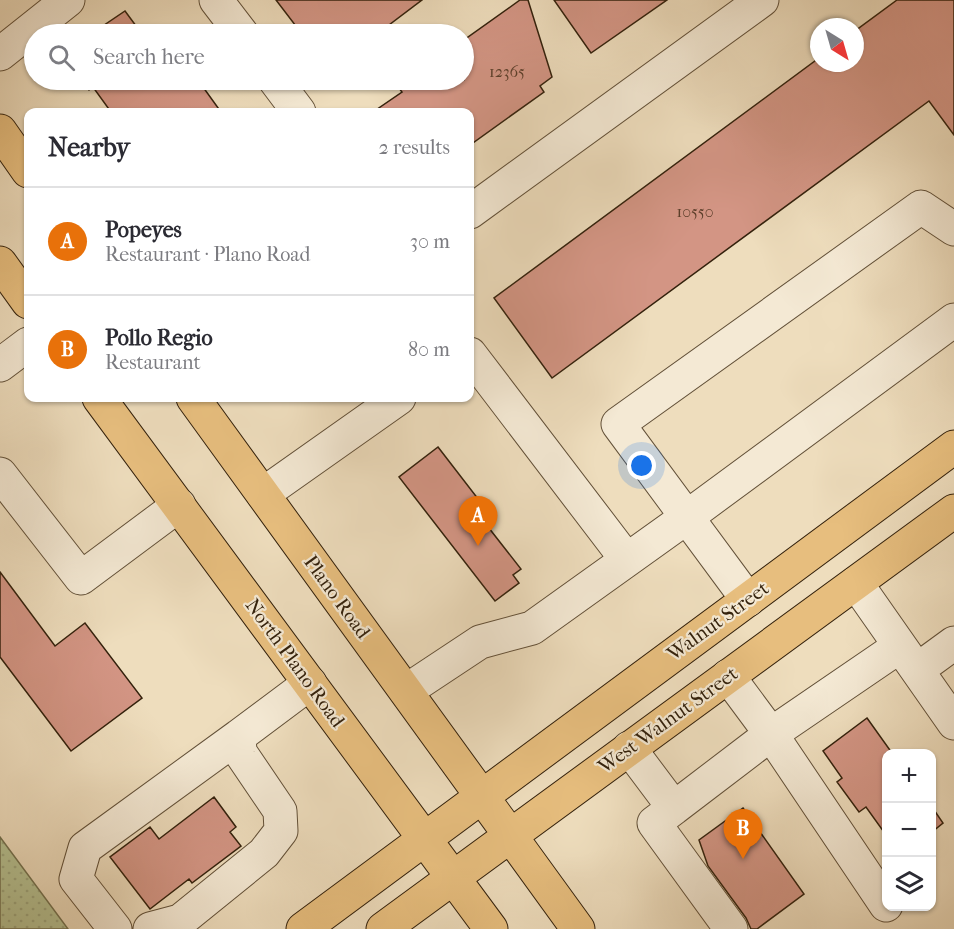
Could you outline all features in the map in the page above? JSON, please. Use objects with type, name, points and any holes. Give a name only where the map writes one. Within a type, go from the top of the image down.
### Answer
[{"type":"main road","points":[[0,131],[24,165]]},
{"type":"main road","points":[[0,263],[24,296]]},
{"type":"main road","name":"North Plano Road","points":[[102,402],[491,929]]},
{"type":"main road","name":"Plano Road","points":[[196,402],[482,796]]},
{"type":"main road","name":"Walnut Street","points":[[482,796],[954,447]]},
{"type":"main road","name":"West Walnut Street","points":[[383,929],[954,511]]},
{"type":"main road","points":[[303,929],[482,796],[578,929]]},
{"type":"lane","points":[[38,24],[68,0]]},
{"type":"lane","points":[[216,0],[234,24]]},
{"type":"lane","points":[[474,209],[762,0]]},
{"type":"lane","points":[[0,54],[24,35]]},
{"type":"lane","points":[[282,90],[296,108]]},
{"type":"lane","points":[[748,600],[618,424],[921,207],[954,229]]},
{"type":"lane","points":[[406,691],[480,642],[531,628],[687,518],[954,320]]},
{"type":"lane","points":[[0,365],[24,347]]},
{"type":"lane","points":[[474,359],[627,560]]},
{"type":"lane","points":[[263,494],[393,402]]},
{"type":"lane","points":[[0,474],[81,578],[179,505]]},
{"type":"lane","points":[[856,583],[954,723]]},
{"type":"lane","points":[[731,929],[654,823],[771,734],[908,658],[954,643]]},
{"type":"lane","points":[[728,676],[771,734],[882,899]]},
{"type":"lane","points":[[115,929],[76,879],[85,848],[310,683]]},
{"type":"lane","points":[[172,926],[264,853],[281,831],[280,811],[240,752],[239,736]]},
{"type":"lane","points":[[629,748],[674,808]]},
{"type":"lane","points":[[885,929],[887,911]]},
{"type":"green space","points":[[0,837],[68,929],[0,929]]},
{"type":"building","points":[[276,0],[422,0],[390,24],[294,24]]},
{"type":"building","points":[[520,0],[528,0],[552,77],[540,86],[544,92],[474,142],[474,108],[379,108],[402,92],[400,90],[474,90],[474,33]]},
{"type":"building","points":[[554,0],[667,0],[591,53]]},
{"type":"building","points":[[897,0],[954,0],[954,135],[929,101],[552,378],[494,298],[810,65],[810,72],[864,72],[864,24]]},
{"type":"building","points":[[125,11],[135,24],[106,24]]},
{"type":"building","points":[[95,90],[205,90],[218,108],[108,108]]},
{"type":"building","points":[[438,447],[492,517],[485,523],[521,569],[513,575],[519,583],[495,601],[399,477]]},
{"type":"building","points":[[0,572],[55,646],[85,623],[142,698],[71,751],[0,657]]},
{"type":"building","points":[[867,718],[889,749],[882,749],[882,829],[866,807],[859,812],[837,782],[842,778],[823,751]]},
{"type":"building","points":[[214,797],[236,827],[230,832],[241,846],[192,883],[189,879],[150,909],[110,857],[150,827],[159,839]]},
{"type":"building","points":[[743,808],[804,894],[757,929],[751,929],[746,918],[708,866],[699,840]]},
{"type":"building","points":[[936,813],[943,823],[936,829]]},
{"type":"place","name":"Popeyes","points":[[478,546]]},
{"type":"place","name":"Pollo Regio","points":[[743,859]]}]
